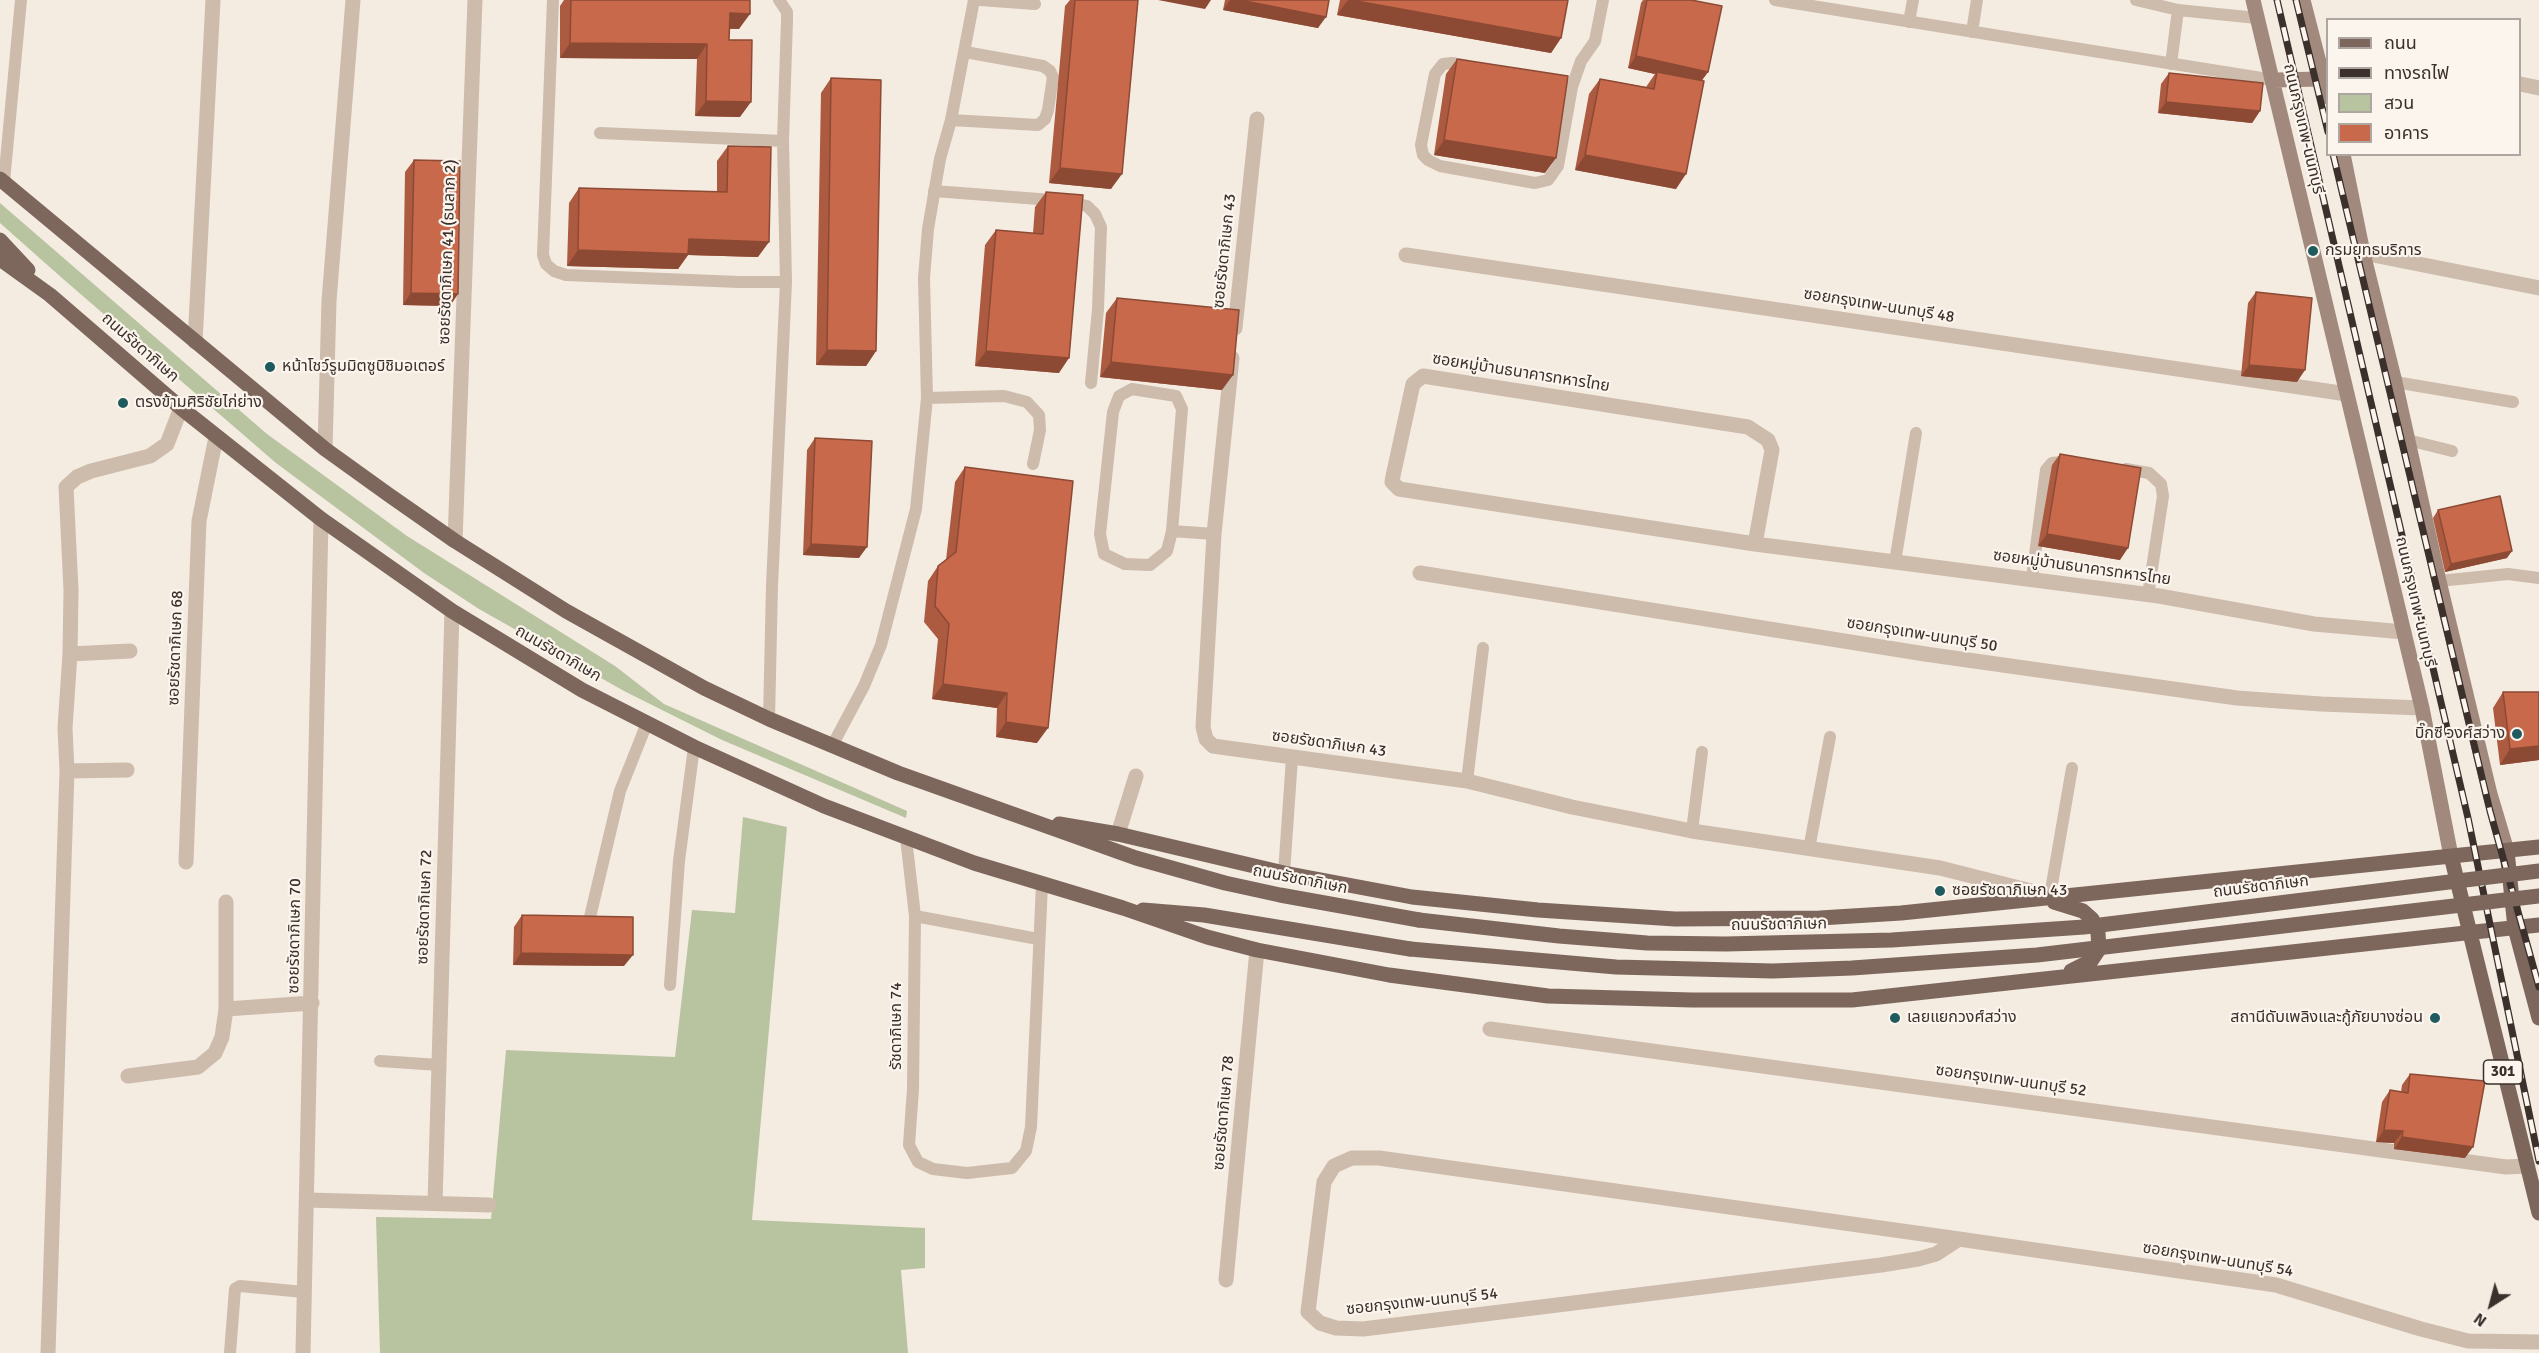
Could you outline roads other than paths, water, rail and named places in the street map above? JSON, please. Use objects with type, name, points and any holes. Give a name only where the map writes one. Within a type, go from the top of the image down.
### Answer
[{"type":"main road","name":"ถนนกรุงเทพ-นนทบุรี","points":[[2253,0],[2274,80],[2422,708],[2468,931],[2539,1214]]},
{"type":"main road","name":"ถนนกรุงเทพ-นนทบุรี","points":[[2303,0],[2325,79]]},
{"type":"main road","points":[[2274,80],[2325,79]]},
{"type":"main road","name":"ถนนกรุงเทพ-นนทบุรี","points":[[2343,156],[2363,253],[2395,382],[2439,582],[2490,794],[2507,851],[2515,928],[2539,1018]]},
{"type":"main road","name":"ถนนรัชดาภิเษก","points":[[2,180],[325,449],[455,541],[566,611],[639,653],[769,719],[908,777],[1136,858],[1225,883],[1419,920],[1559,936],[1647,943],[1749,944],[1892,940],[2084,927],[2539,871]]},
{"type":"main road","name":"ถนนรัชดาภิเษก","points":[[0,240],[50,295]]},
{"type":"main road","name":"ถนนรัชดาภิเษก","points":[[0,259],[50,295],[216,437],[321,519],[452,611],[561,678],[694,747],[824,806],[974,863],[1207,937],[1257,950],[1400,976],[1548,996],[1692,1000],[1852,1000],[2539,925]]},
{"type":"main road","name":"ถนนรัชดาภิเษก","points":[[1029,820],[1118,834],[1284,873],[1412,897],[1559,912],[1675,919],[1820,918],[1900,913],[2539,847]]},
{"type":"main road","name":"ถนนรัชดาภิเษก","points":[[1123,909],[1204,915],[1410,949],[1616,967],[1773,971],[2037,955],[2539,896]]},
{"type":"main road","points":[[2050,898],[2083,911],[2092,920],[2098,933],[2099,949],[2091,961],[2054,978]]},
{"type":"street","points":[[195,342],[213,0]]},
{"type":"street","points":[[325,449],[330,301],[353,0]]},
{"type":"street","name":"ซอยรัชดาภิเษก 41 (ธนลาภ 2)","points":[[455,541],[475,0]]},
{"type":"street","points":[[2521,84],[2539,88]]},
{"type":"street","name":"ซอยรัชดาภิเษก 43","points":[[1257,119],[1214,534],[1203,727],[1206,739],[1213,746],[1467,781],[1572,807],[1692,831],[1940,868],[2050,898]]},
{"type":"street","points":[[2363,253],[2539,288]]},
{"type":"street","name":"ซอยกรุงเทพ-นนทบุรี 48","points":[[1406,255],[2347,394]]},
{"type":"street","name":"ซอยหมู่บ้านธนาคารทหารไทย","points":[[1755,544],[1772,450],[1768,440],[1748,427],[1422,375],[1413,384],[1392,482],[1400,489],[1755,544],[2032,578],[2148,595],[2314,624],[2404,632]]},
{"type":"street","points":[[48,1353],[67,771],[65,728],[70,654],[71,590],[66,487],[77,477],[91,471],[150,456],[167,444],[181,408]]},
{"type":"street","name":"ซอยรัชดาภิเษก 68","points":[[186,862],[199,520],[216,437]]},
{"type":"street","name":"ซอยรัชดาภิเษก 70","points":[[303,1353],[321,519]]},
{"type":"street","name":"ซอยกรุงเทพ-นนทบุรี 50","points":[[1420,573],[1924,654],[2237,698],[2422,708]]},
{"type":"street","name":"ซอยรัชดาภิเษก 72","points":[[435,1203],[452,611]]},
{"type":"street","points":[[70,654],[130,651]]},
{"type":"street","points":[[67,771],[127,770]]},
{"type":"street","points":[[1118,834],[1136,776]]},
{"type":"street","points":[[128,1076],[198,1067],[215,1053],[222,1037],[226,1009],[226,902]]},
{"type":"street","name":"ซอยรัชดาภิเษก 78","points":[[1227,1280],[1257,950]]},
{"type":"street","points":[[226,1009],[312,1004]]},
{"type":"street","name":"ซอยกรุงเทพ-นนทบุรี 52","points":[[1490,1029],[2506,1167],[2527,1166]]},
{"type":"street","name":"ซอยกรุงเทพ-นนทบุรี 54","points":[[1959,1239],[1936,1254],[1881,1265],[1363,1329],[1336,1329],[1320,1323],[1308,1312],[1324,1182],[1334,1166],[1352,1158],[1379,1158],[1959,1239],[2276,1285],[2468,1341],[2539,1342]]},
{"type":"street","points":[[307,1200],[489,1204]]},
{"type":"lane","points":[[2,180],[21,0]]},
{"type":"lane","points":[[553,0],[543,255],[546,264],[554,271],[566,275],[786,282]]},
{"type":"lane","points":[[769,719],[772,586],[786,282],[783,141],[788,20],[787,12],[779,0]]},
{"type":"lane","points":[[832,746],[864,686],[881,645],[916,509],[927,398],[924,278],[934,190],[951,120],[974,0]]},
{"type":"lane","points":[[980,0],[1035,4]]},
{"type":"lane","points":[[1485,69],[1452,63],[1443,64],[1438,68],[1431,90],[1422,145],[1423,155],[1440,166],[1535,183],[1548,180],[1558,166],[1566,86],[1595,41],[1603,0]]},
{"type":"lane","points":[[1775,0],[1829,4],[1909,22],[2274,80]]},
{"type":"lane","points":[[1909,22],[1913,0]]},
{"type":"lane","points":[[1972,32],[1977,0]]},
{"type":"lane","points":[[2136,0],[2178,10],[2258,18]]},
{"type":"lane","points":[[2212,0],[2212,14]]},
{"type":"lane","points":[[2171,64],[2178,10]]},
{"type":"lane","points":[[951,120],[1038,125],[1045,119],[1048,110],[1053,77],[1050,71],[1042,66],[965,52]]},
{"type":"lane","points":[[600,133],[783,141]]},
{"type":"lane","points":[[934,190],[1065,201],[1087,206],[1095,214],[1101,227],[1098,309],[1091,383]]},
{"type":"lane","points":[[2395,382],[2513,402]]},
{"type":"lane","points":[[1132,389],[1176,396],[1182,409],[1172,531],[1167,551],[1150,565],[1125,564],[1104,554],[1100,534],[1113,412],[1119,396],[1132,389]]},
{"type":"lane","points":[[927,398],[1004,396],[1027,402],[1040,416],[1040,430],[1033,464]]},
{"type":"lane","points":[[1895,562],[1916,433]]},
{"type":"lane","points":[[2408,440],[2452,451]]},
{"type":"lane","points":[[2032,578],[2046,470],[2052,463],[2068,460],[2080,462]]},
{"type":"lane","points":[[2114,467],[2149,473],[2161,484],[2163,496],[2148,595]]},
{"type":"lane","points":[[1172,531],[1214,534]]},
{"type":"lane","points":[[2439,582],[2508,574],[2539,578]]},
{"type":"lane","points":[[1467,781],[1484,648]]},
{"type":"lane","points":[[590,917],[620,791],[647,723]]},
{"type":"lane","points":[[1809,849],[1830,736]]},
{"type":"lane","points":[[670,985],[679,861],[694,747]]},
{"type":"lane","points":[[1692,831],[1702,752]]},
{"type":"lane","points":[[1284,873],[1292,758]]},
{"type":"lane","points":[[2050,898],[2072,768]]},
{"type":"lane","name":"รัชดาภิเษก 74","points":[[906,838],[915,916],[913,1089],[909,1145],[918,1162],[933,1169],[967,1173],[1012,1168],[1026,1151],[1032,1127],[1042,885]]},
{"type":"lane","points":[[915,916],[1038,939]]},
{"type":"lane","points":[[380,1061],[439,1065]]},
{"type":"lane","points":[[230,1353],[235,1289],[240,1287],[304,1292]]},
{"type":"railway","points":[[2277,0],[2468,818],[2539,1161]]},
{"type":"railway","points":[[2296,0],[2326,124]]},
{"type":"railway","points":[[2333,156],[2490,811],[2539,987]]},
{"type":"place","name":"กรมยุทธบริการ","points":[[2313,251]]},
{"type":"place","name":"หน้าโชว์รูมมิตซูบิชิมอเตอร์","points":[[270,367]]},
{"type":"place","name":"ตรงข้ามศิริชัยไก่ย่าง","points":[[123,403]]},
{"type":"place","name":"บิ๊กซี วงศ์สว่าง","points":[[2517,734]]},
{"type":"place","name":"ซอยรัชดาภิเษก 43","points":[[1940,891]]},
{"type":"place","name":"เลยแยกวงศ์สว่าง","points":[[1895,1018]]},
{"type":"place","name":"สถานีดับเพลิงและกู้ภัยบางซ่อน","points":[[2435,1018]]}]
